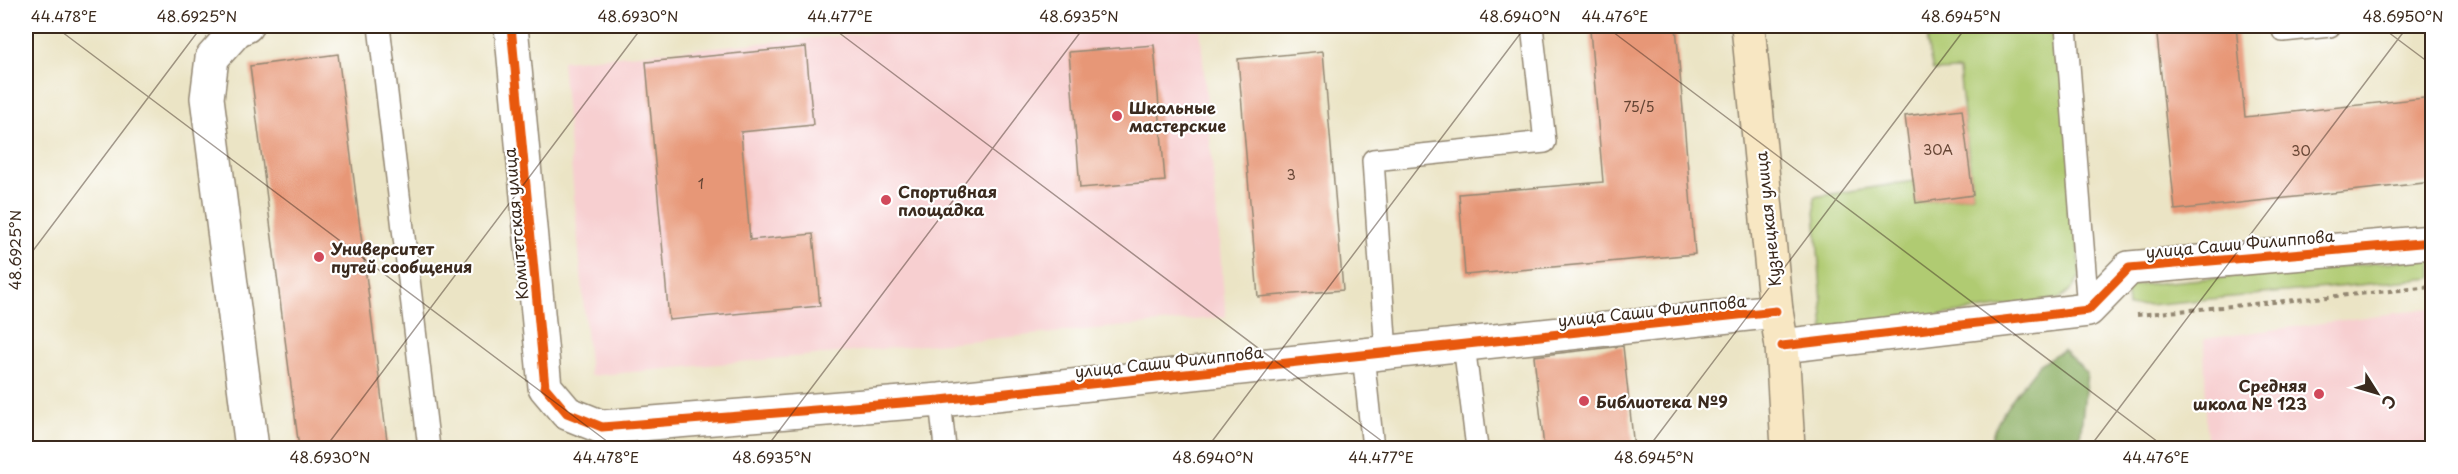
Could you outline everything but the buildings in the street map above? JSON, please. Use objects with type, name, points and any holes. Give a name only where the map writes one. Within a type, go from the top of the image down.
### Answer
[{"type":"street","points":[[246,26],[237,30],[212,58],[207,98],[252,448]]},
{"type":"street","name":"Комитетская улица","points":[[511,26],[546,387],[567,413]]},
{"type":"street","name":"Кузнецкая улица","points":[[1748,26],[1776,311],[1782,346],[1788,448]]},
{"type":"street","name":"улица Саши Филиппова","points":[[2088,310],[2129,268],[2433,242]]},
{"type":"street","points":[[1782,346],[2088,310]]},
{"type":"street","name":"улица Саши Филиппова","points":[[567,413],[602,427],[940,400],[1776,311]]},
{"type":"lane","points":[[379,26],[429,448]]},
{"type":"lane","points":[[1372,448],[1373,160],[1545,142],[1532,26]]},
{"type":"lane","points":[[2066,26],[2088,310]]},
{"type":"lane","points":[[2283,26],[2283,31],[2330,26]]},
{"type":"lane","points":[[1464,345],[1477,448]]},
{"type":"lane","points":[[940,400],[945,448]]},
{"type":"path","points":[[2088,310],[2120,315],[2148,315],[2433,287]]},
{"type":"shaded area","points":[[945,26],[1200,26],[1226,317],[590,376],[562,61]]},
{"type":"shaded area","name":"Средняя школа № 123","points":[[2432,308],[2432,448],[2207,448],[2204,339]]},
{"type":"green space","points":[[1931,26],[2064,26],[2080,276],[2073,288],[2059,299],[1824,331],[1814,197],[1913,181],[1917,203],[1973,195],[1959,70],[1933,71],[1927,43]]},
{"type":"green space","points":[[2432,258],[2432,278],[2128,307],[2126,286]]},
{"type":"green space","points":[[2063,350],[2087,373],[2079,448],[1988,448],[1997,422],[2015,395],[2041,363]]},
{"type":"cycle path","points":[[511,26],[545,387],[567,413],[602,427],[940,400],[1776,311]]},
{"type":"cycle path","points":[[1782,346],[2088,310],[2129,268],[2432,242]]},
{"type":"place","name":"Школьные мастерские","points":[[1117,116]]},
{"type":"place","name":"Спортивная площадка","points":[[886,200]]},
{"type":"place","name":"Университет путей сообщения","points":[[319,257]]},
{"type":"place","name":"Средняя школа № 123","points":[[2319,394]]},
{"type":"place","name":"Библиотека №9","points":[[1584,401]]}]
